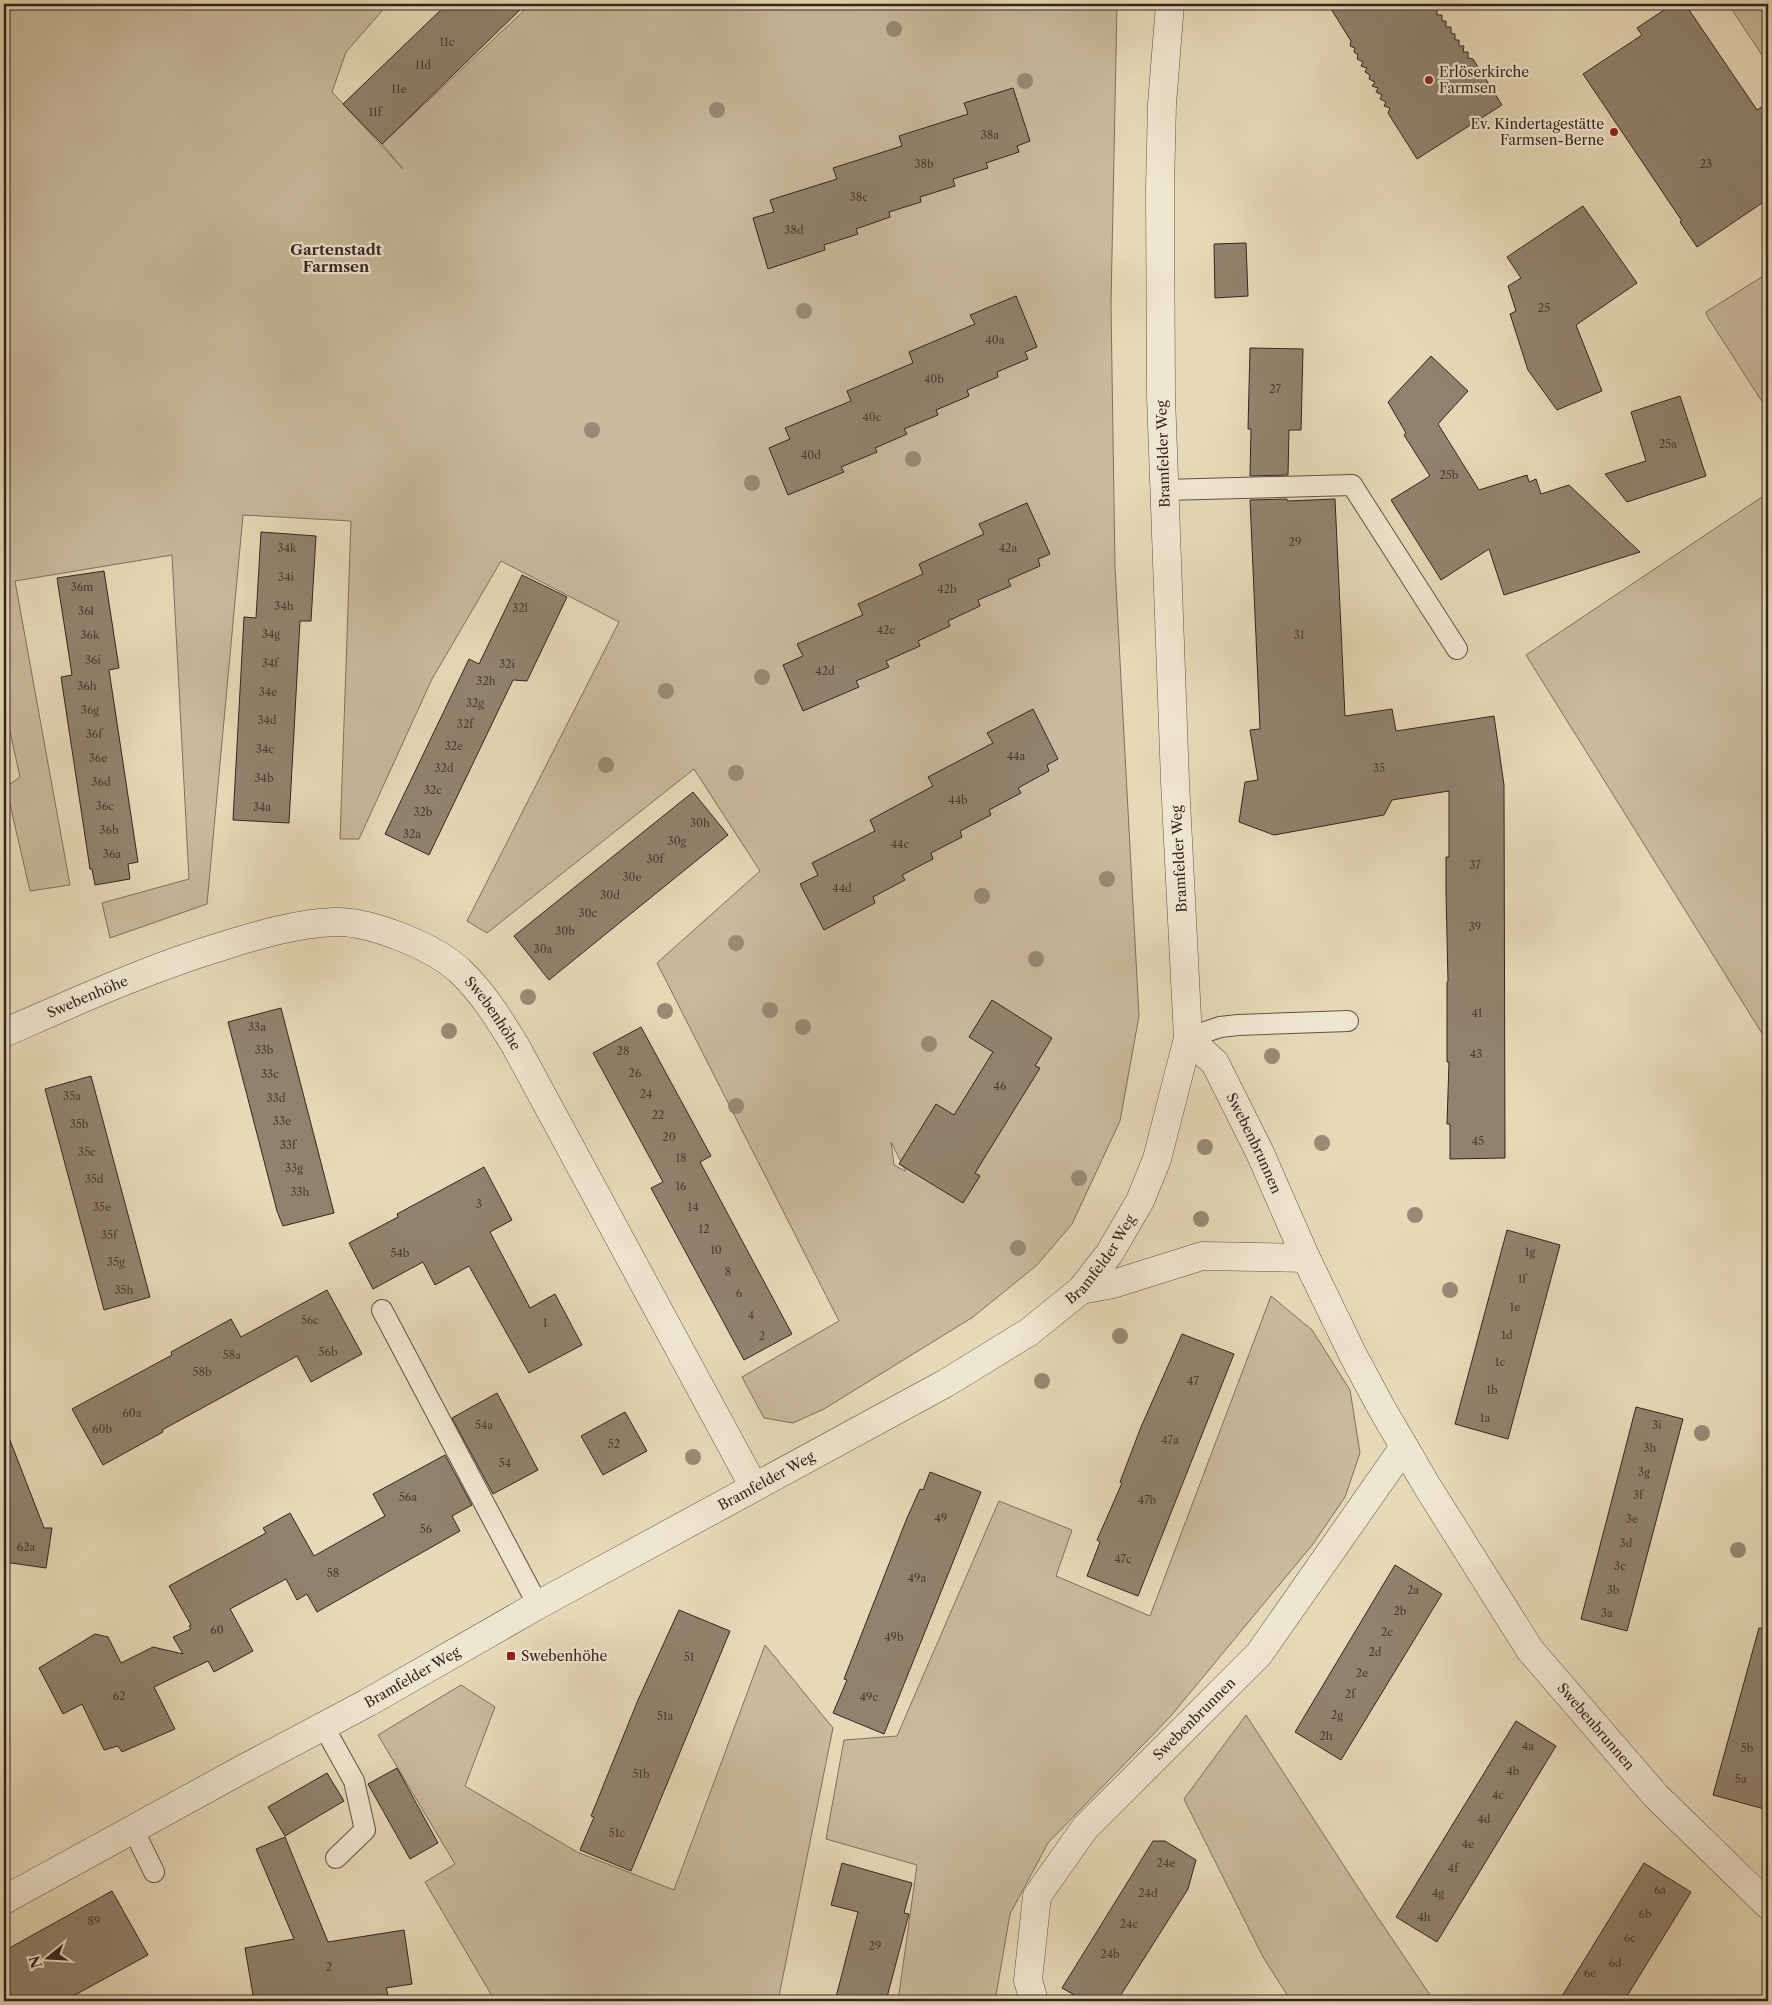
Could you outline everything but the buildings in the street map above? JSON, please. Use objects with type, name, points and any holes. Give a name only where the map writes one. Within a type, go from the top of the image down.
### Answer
[{"type":"street","name":"Bramfelder Weg","points":[[4,1900],[324,1727],[538,1605],[946,1383],[1029,1332],[1081,1290],[1110,1254],[1140,1201],[1157,1159],[1188,1038],[1175,781],[1161,396],[1160,187],[1162,104],[1170,4]]},
{"type":"street","name":"Swebenhöhe","points":[[4,1033],[165,964],[277,930],[335,922],[384,930],[426,948],[460,971],[488,1002],[515,1045],[754,1487]]},
{"type":"street","name":"Swebenbrunnen","points":[[1188,1038],[1215,1063],[1260,1153],[1306,1258],[1353,1355],[1404,1447],[1530,1650],[1656,1796],[1768,1906]]},
{"type":"street","points":[[1081,1290],[1113,1284],[1202,1256],[1306,1258]]},
{"type":"street","name":"Swebenbrunnen","points":[[1034,2001],[1028,1980],[1037,1896],[1085,1828],[1259,1654],[1404,1447]]},
{"type":"lane","points":[[1164,490],[1352,485],[1457,649]]},
{"type":"lane","points":[[1188,1038],[1220,1027],[1238,1025],[1348,1021]]},
{"type":"lane","points":[[382,1310],[538,1605]]},
{"type":"lane","points":[[324,1727],[354,1781],[364,1830],[336,1858]]},
{"type":"lane","points":[[133,1829],[154,1872]]},
{"type":"shaded area","points":[[4,4],[388,4],[346,52],[332,92],[403,169],[382,144],[531,4],[1117,4],[1111,305],[1115,567],[1139,1016],[1120,1121],[1072,1224],[1037,1265],[973,1317],[824,1409],[793,1423],[764,1418],[742,1377],[839,1321],[657,963],[760,871],[694,769],[487,933],[467,921],[619,622],[501,561],[432,679],[359,839],[340,839],[351,521],[243,515],[207,904],[110,938],[102,903],[189,879],[172,555],[15,581],[70,885],[30,891],[6,787],[20,777],[4,705]],"holes":[[[891,1142],[905,1170],[894,1165]]]},
{"type":"shaded area","points":[[1728,4],[1768,4],[1768,64]]},
{"type":"shaded area","points":[[1768,273],[1768,411],[1706,312]]},
{"type":"shaded area","points":[[1768,493],[1768,1043],[1526,655]]},
{"type":"shaded area","points":[[1271,1296],[1312,1330],[1350,1390],[1360,1453],[1345,1497],[1313,1544],[1170,1717],[1048,1843],[1010,1914],[995,2001],[898,2001],[917,1865],[826,1839],[844,1740],[897,1736],[999,1501],[1072,1530],[1056,1576],[1150,1616]]},
{"type":"shaded area","points":[[765,1645],[833,1728],[778,2001],[495,2001],[425,1882],[455,1864],[378,1735],[461,1685],[495,1707],[465,1786],[577,1852],[674,1890]]},
{"type":"shaded area","points":[[1246,1715],[1434,2001],[1291,2001],[1263,1957],[1184,1799]]},
{"type":"place","name":"Erlöserkirche Farmsen","points":[[1429,80]]},
{"type":"place","name":"Ev. Kindertagestätte Farmsen-Berne","points":[[1614,132]]},
{"type":"place","name":"Swebenhöhe","points":[[511,1656]]},
{"type":"district","name":"Gartenstadt Farmsen","points":[[336,258]]}]
